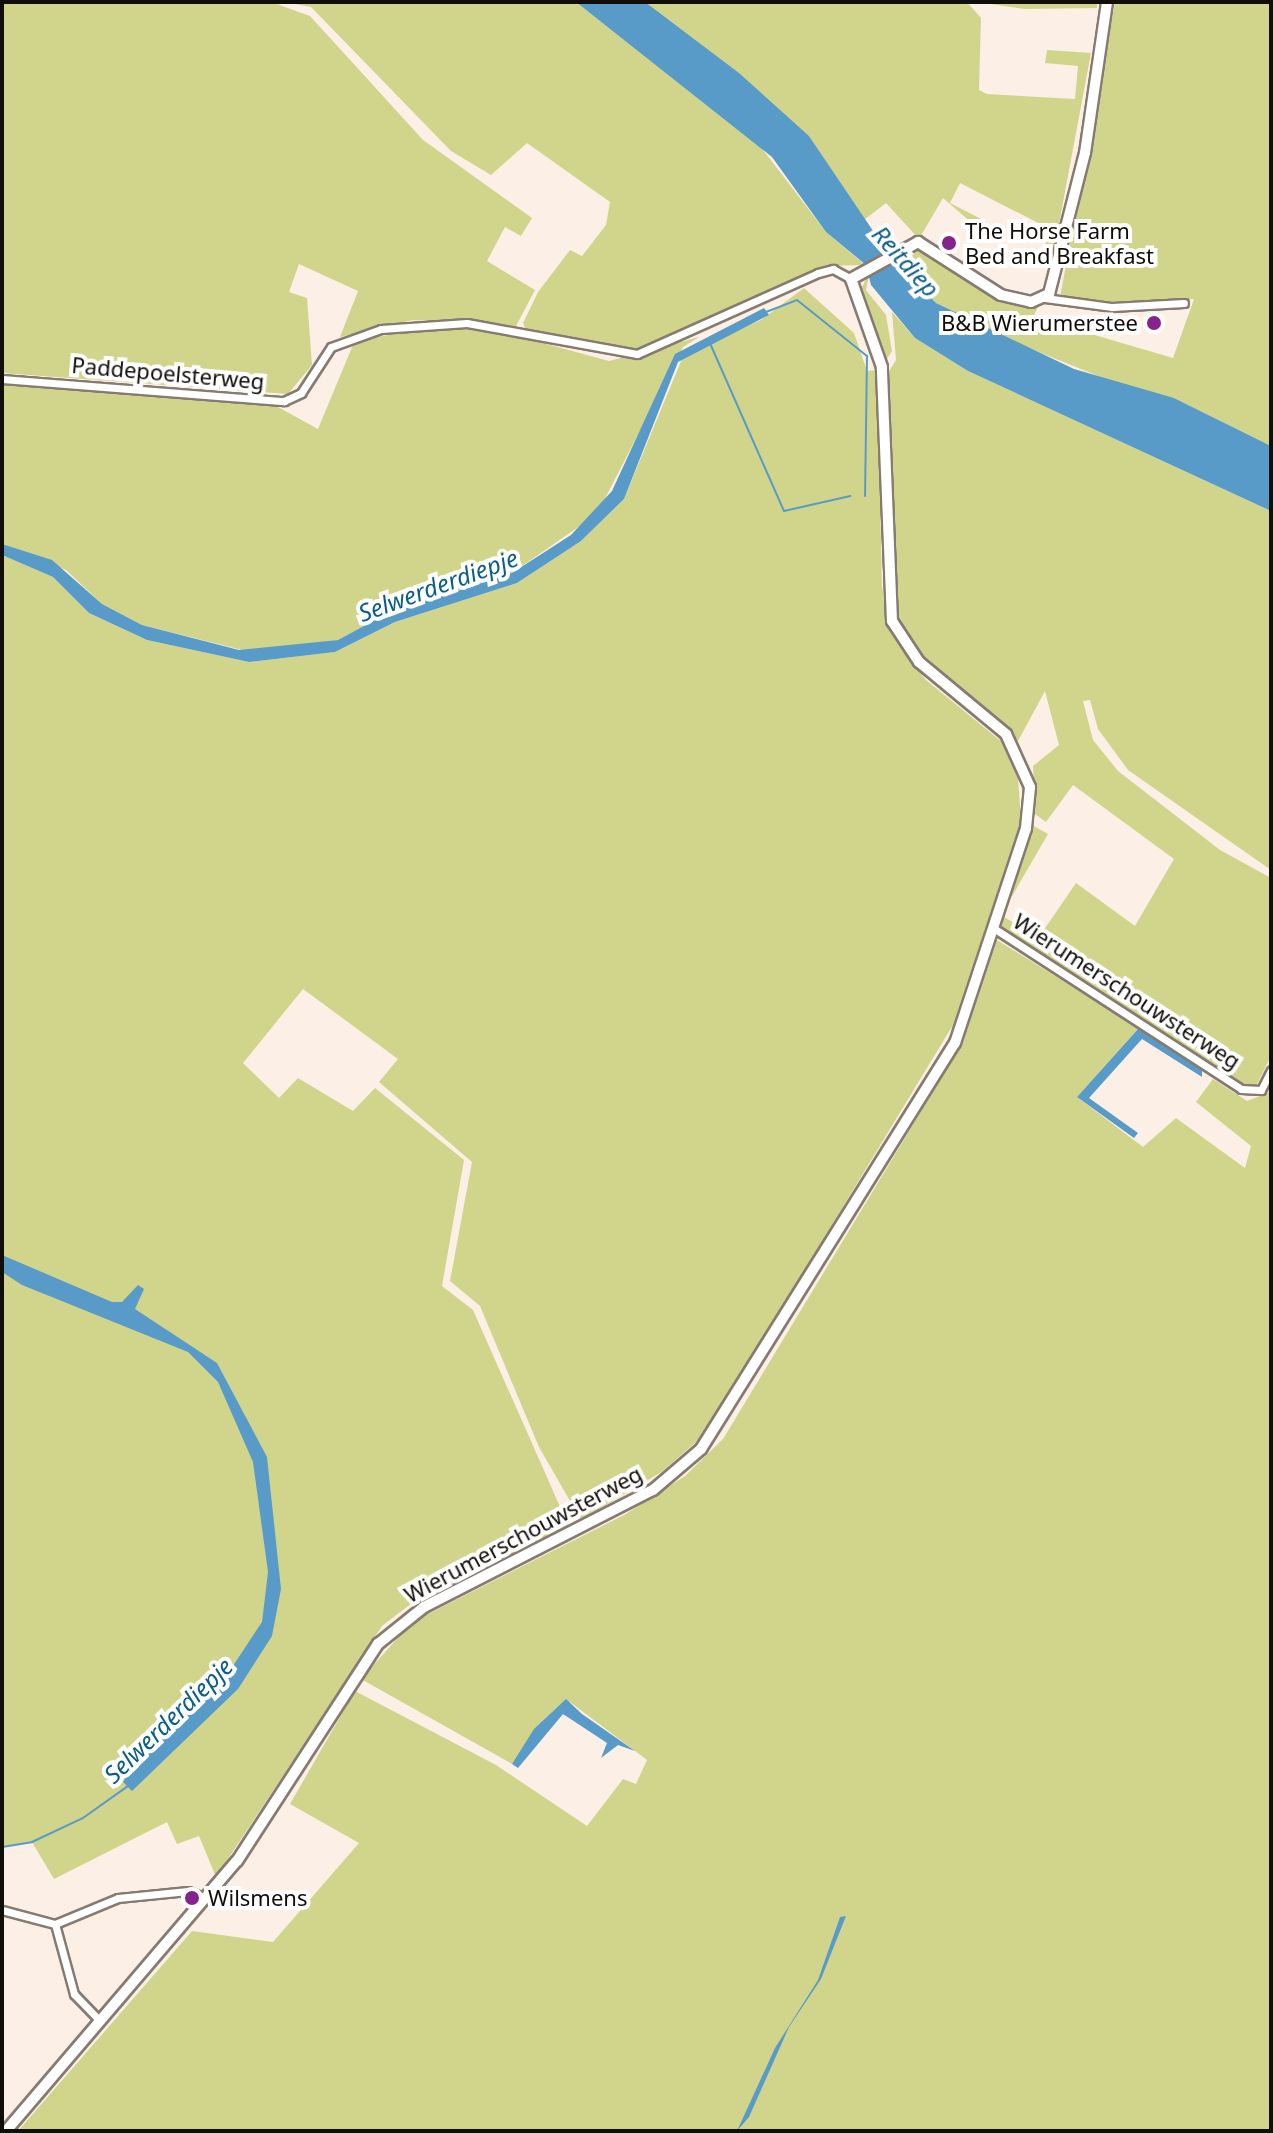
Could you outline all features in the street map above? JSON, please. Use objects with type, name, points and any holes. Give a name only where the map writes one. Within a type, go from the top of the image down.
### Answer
[{"type":"street","points":[[1045,298],[1057,281],[1085,153],[1107,2]]},
{"type":"street","points":[[851,279],[888,253],[923,243],[993,292],[1026,302],[1045,298],[1112,307],[1184,303]]},
{"type":"street","name":"Paddepoelsterweg","points":[[2,379],[284,401],[301,393],[331,347],[381,329],[467,323],[637,354],[818,273],[833,269],[851,279]]},
{"type":"street","name":"Wierumerschouwsterweg","points":[[6,2131],[203,1897],[283,1796],[362,1663],[397,1626],[653,1490],[711,1438],[955,1043],[1026,828],[1028,778],[1006,734],[919,662],[892,621],[882,367],[851,279]]},
{"type":"street","name":"Wierumerschouwsterweg","points":[[995,929],[1241,1089],[1261,1090],[1271,1070]]},
{"type":"street","points":[[2,1910],[55,1924],[118,1898],[188,1891],[203,1897]]},
{"type":"street","points":[[55,1924],[74,1994],[99,2020]]},
{"type":"green space","points":[[2,2],[271,2],[310,16],[423,140],[532,218],[521,236],[505,227],[487,261],[535,290],[516,326],[413,320],[340,337],[358,291],[299,264],[289,292],[307,298],[312,365],[288,394],[2,373]]},
{"type":"green space","points":[[284,2],[576,2],[760,146],[826,232],[865,265],[825,266],[638,351],[527,333],[523,323],[538,292],[570,250],[582,256],[606,225],[610,202],[527,143],[491,175],[451,151],[311,7]]},
{"type":"green space","points":[[645,2],[967,2],[981,18],[979,90],[987,94],[1075,99],[1078,66],[1045,63],[1047,50],[1091,53],[1052,261],[1040,258],[1050,229],[960,183],[950,203],[985,221],[987,236],[943,198],[919,239],[886,203],[864,220],[809,136]]},
{"type":"green space","points":[[976,2],[1097,2],[1097,8],[1025,9]]},
{"type":"green space","points":[[1115,2],[1271,2],[1271,446],[1174,398],[1140,393],[1004,338],[936,303],[890,256],[916,247],[995,298],[1038,307],[1033,317],[1173,358],[1194,299],[1115,304],[1060,297]]},
{"type":"green space","points":[[870,271],[866,290],[886,315],[892,351],[885,362],[860,291]]},
{"type":"green space","points":[[804,288],[854,333],[867,371],[877,370],[882,587],[895,639],[926,680],[1002,742],[1018,778],[1021,820],[953,1025],[706,1433],[663,1471],[581,1520],[539,1447],[480,1306],[450,1281],[472,1162],[379,1082],[398,1059],[303,989],[243,1063],[279,1098],[298,1078],[353,1111],[375,1088],[464,1160],[442,1286],[473,1310],[569,1527],[412,1603],[382,1626],[216,1877],[199,1836],[177,1844],[167,1822],[54,1879],[32,1842],[2,1847],[2,555],[53,577],[89,613],[147,640],[249,662],[335,652],[395,622],[517,583],[581,541],[624,499],[684,354],[761,320]]},
{"type":"green space","points":[[892,312],[915,338],[968,371],[1271,511],[1271,870],[1128,770],[1098,729],[1090,700],[1083,701],[1093,740],[1118,771],[1220,850],[1271,878],[1271,1056],[1254,1090],[1000,931],[1004,917],[1039,937],[1076,883],[1135,926],[1174,859],[1073,785],[1046,822],[1035,814],[1033,766],[1059,745],[1045,691],[1018,741],[924,659],[900,628],[892,611],[886,376],[896,360]]},
{"type":"green space","points":[[442,327],[510,334],[609,361],[699,337],[683,347],[597,514],[512,573],[384,615],[338,640],[250,652],[142,625],[102,604],[66,570],[2,544],[2,385],[232,400],[278,407],[318,429],[355,340]]},
{"type":"green space","points":[[1032,825],[1048,834],[1011,898]]},
{"type":"green space","points":[[997,940],[1139,1028],[1077,1097],[1143,1147],[1176,1118],[1245,1168],[1251,1146],[1196,1102],[1213,1079],[1247,1101],[1268,1093],[1271,1082],[1271,2131],[18,2131],[192,1931],[273,1942],[359,1843],[290,1804],[355,1691],[496,1765],[587,1826],[623,1779],[636,1784],[647,1760],[570,1702],[545,1719],[512,1764],[361,1679],[412,1622],[624,1515],[685,1476],[723,1439],[963,1042]]},
{"type":"water","points":[[576,2],[645,2],[739,73],[809,136],[890,256],[936,303],[1074,369],[1174,398],[1271,446],[1271,511],[968,371],[915,338],[871,285],[866,265],[826,232],[772,157]]},
{"type":"water","points":[[764,308],[769,315],[678,362],[624,499],[581,541],[517,583],[395,622],[335,652],[249,662],[147,640],[89,613],[53,577],[2,555],[2,544],[52,560],[102,604],[142,625],[239,650],[338,640],[384,615],[512,573],[571,535],[612,491],[675,354]]},
{"type":"water","points":[[1139,1028],[1202,1068],[1202,1077],[1142,1039],[1089,1098],[1138,1133],[1134,1138],[1077,1097]]},
{"type":"water","points":[[2,1255],[112,1302],[122,1302],[138,1285],[144,1289],[135,1309],[217,1363],[267,1457],[281,1589],[272,1636],[238,1689],[132,1791],[123,1782],[137,1761],[225,1678],[262,1622],[268,1572],[253,1462],[218,1382],[188,1352],[22,1285],[2,1272]]},
{"type":"water","points":[[566,1699],[635,1751],[618,1745],[601,1758],[607,1743],[563,1714],[518,1768],[512,1764],[534,1729]]},
{"type":"water","points":[[846,1916],[821,1979],[789,2027],[749,2117],[737,2131],[775,2048],[818,1980],[840,1917]]},
{"type":"waterway","points":[[766,312],[797,300],[867,356],[865,496]]},
{"type":"waterway","points":[[709,341],[784,511],[850,496]]},
{"type":"waterway","name":"Selwerderdiepje","points":[[2,1847],[32,1842],[83,1818],[128,1786]]},
{"type":"place","name":"The Horse Farm Bed and Breakfast","points":[[949,243]]},
{"type":"place","name":"B&B Wierumerstee","points":[[1154,323]]},
{"type":"place","name":"Wilsmens","points":[[192,1898]]},
{"type":"water label","name":"Reitdiep","points":[[906,261]]}]
